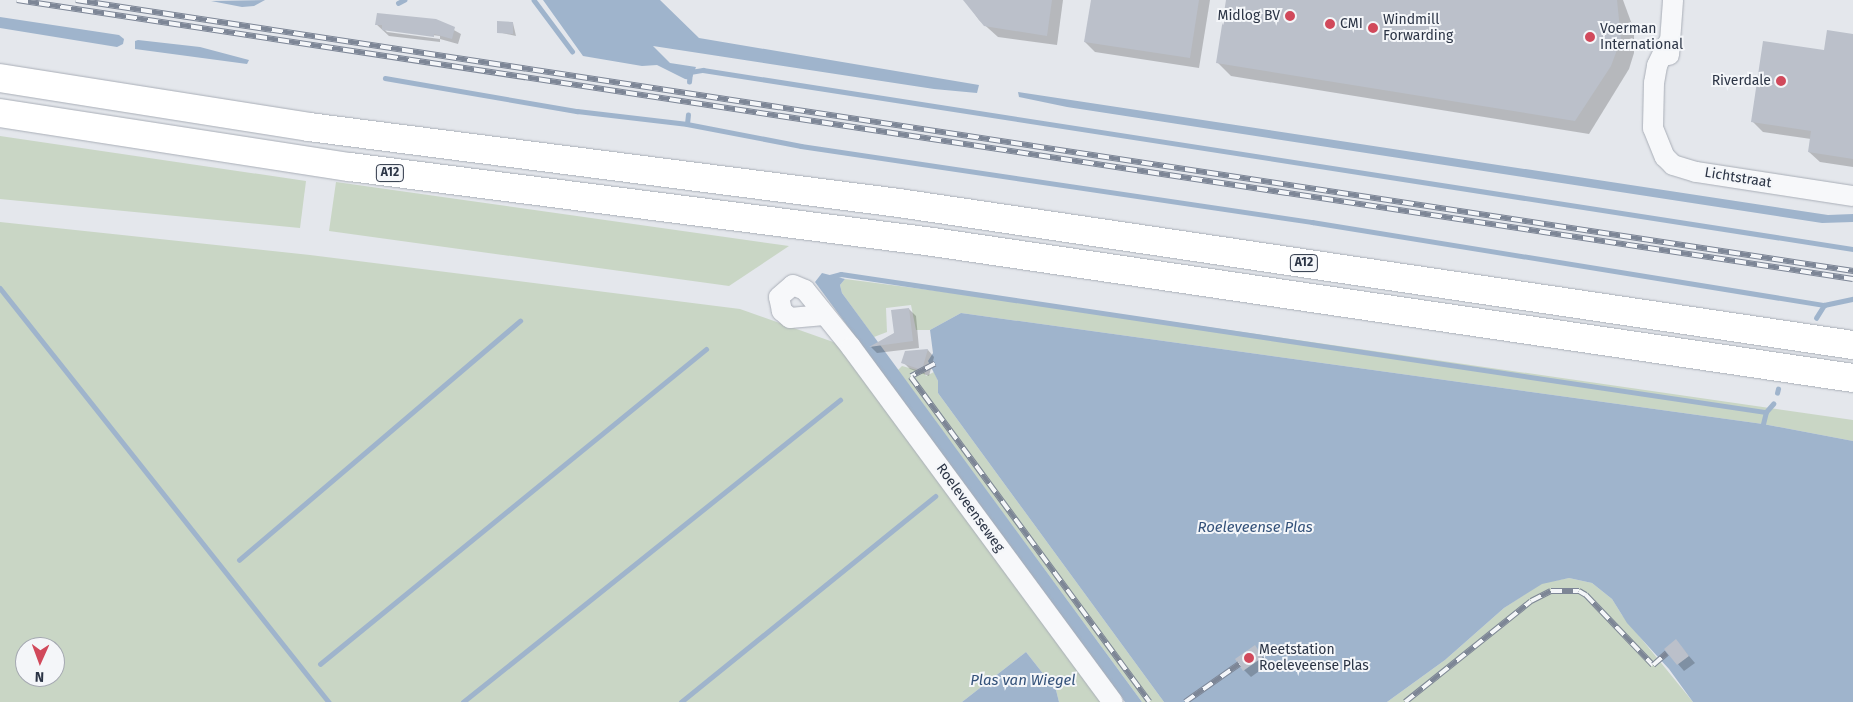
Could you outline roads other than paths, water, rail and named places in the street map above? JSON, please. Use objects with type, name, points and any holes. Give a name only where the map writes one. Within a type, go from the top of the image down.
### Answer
[{"type":"highway","name":"A12","points":[[0,78],[308,127],[899,203],[1853,345]]},
{"type":"highway","name":"A12","points":[[0,113],[350,168],[932,242],[1853,378]]},
{"type":"street","name":"Lichtstraat","points":[[1673,0],[1668,43],[1670,66],[1666,100],[1654,120],[1656,142],[1665,157],[1682,169],[1853,196]]},
{"type":"street","name":"Roeleveenseweg","points":[[824,314],[1113,702]]},
{"type":"water","points":[[265,0],[254,6],[242,7],[211,1]]},
{"type":"water","points":[[543,0],[660,0],[699,38],[979,85],[977,93],[934,89],[653,46],[670,63],[696,67],[691,80],[685,79],[657,65],[642,66],[583,56]]},
{"type":"water","points":[[0,17],[119,35],[124,39],[123,44],[117,47],[0,28]]},
{"type":"water","points":[[135,41],[200,47],[249,60],[247,64],[135,49]]},
{"type":"water","points":[[1018,92],[1828,215],[1853,214],[1853,222],[1822,223],[1067,107],[1019,97]]},
{"type":"water","points":[[822,273],[845,279],[840,285],[842,293],[1142,702],[1125,702],[815,282]]},
{"type":"water","name":"Roeleveense Plas","points":[[961,313],[1763,424],[1853,441],[1853,702],[1693,702],[1669,669],[1627,623],[1612,599],[1592,583],[1569,578],[1542,584],[1504,608],[1445,660],[1387,702],[1164,702],[938,393],[938,381],[928,361],[933,353],[930,330]]},
{"type":"water","name":"Plas van Wiegel","points":[[1026,652],[1056,690],[1059,702],[962,702]]},
{"type":"waterway","points":[[398,3],[404,0]]},
{"type":"waterway","points":[[534,0],[572,51]]},
{"type":"waterway","points":[[689,82],[690,72],[703,70],[1853,249]]},
{"type":"waterway","points":[[385,78],[577,111],[687,124],[801,146],[1312,222],[1824,305]]},
{"type":"waterway","points":[[687,124],[688,115]]},
{"type":"waterway","points":[[830,277],[841,274],[1766,412]]},
{"type":"waterway","points":[[0,288],[329,702]]},
{"type":"waterway","points":[[1816,318],[1824,305],[1853,299]]},
{"type":"waterway","points":[[239,560],[520,321]]},
{"type":"waterway","points":[[320,664],[706,349]]},
{"type":"waterway","points":[[1777,393],[1778,389]]},
{"type":"waterway","points":[[463,702],[840,400]]},
{"type":"waterway","points":[[1763,424],[1766,412],[1773,404]]},
{"type":"waterway","points":[[681,702],[935,496]]},
{"type":"railway","points":[[17,0],[1853,279]]},
{"type":"railway","points":[[76,0],[1853,271]]},
{"type":"railway","points":[[935,364],[911,377],[1150,702]]},
{"type":"railway","points":[[1405,702],[1531,601],[1551,591],[1579,591],[1586,595],[1653,665],[1667,653]]},
{"type":"railway","points":[[1185,702],[1239,664]]},
{"type":"place","name":"Midlog BV","points":[[1290,16]]},
{"type":"place","name":"CMI","points":[[1330,24]]},
{"type":"place","name":"Windmill Forwarding","points":[[1373,28]]},
{"type":"place","name":"Voerman International","points":[[1590,37]]},
{"type":"place","name":"Riverdale","points":[[1781,81]]},
{"type":"place","name":"Meetstation Roeleveense Plas","points":[[1249,658]]}]
